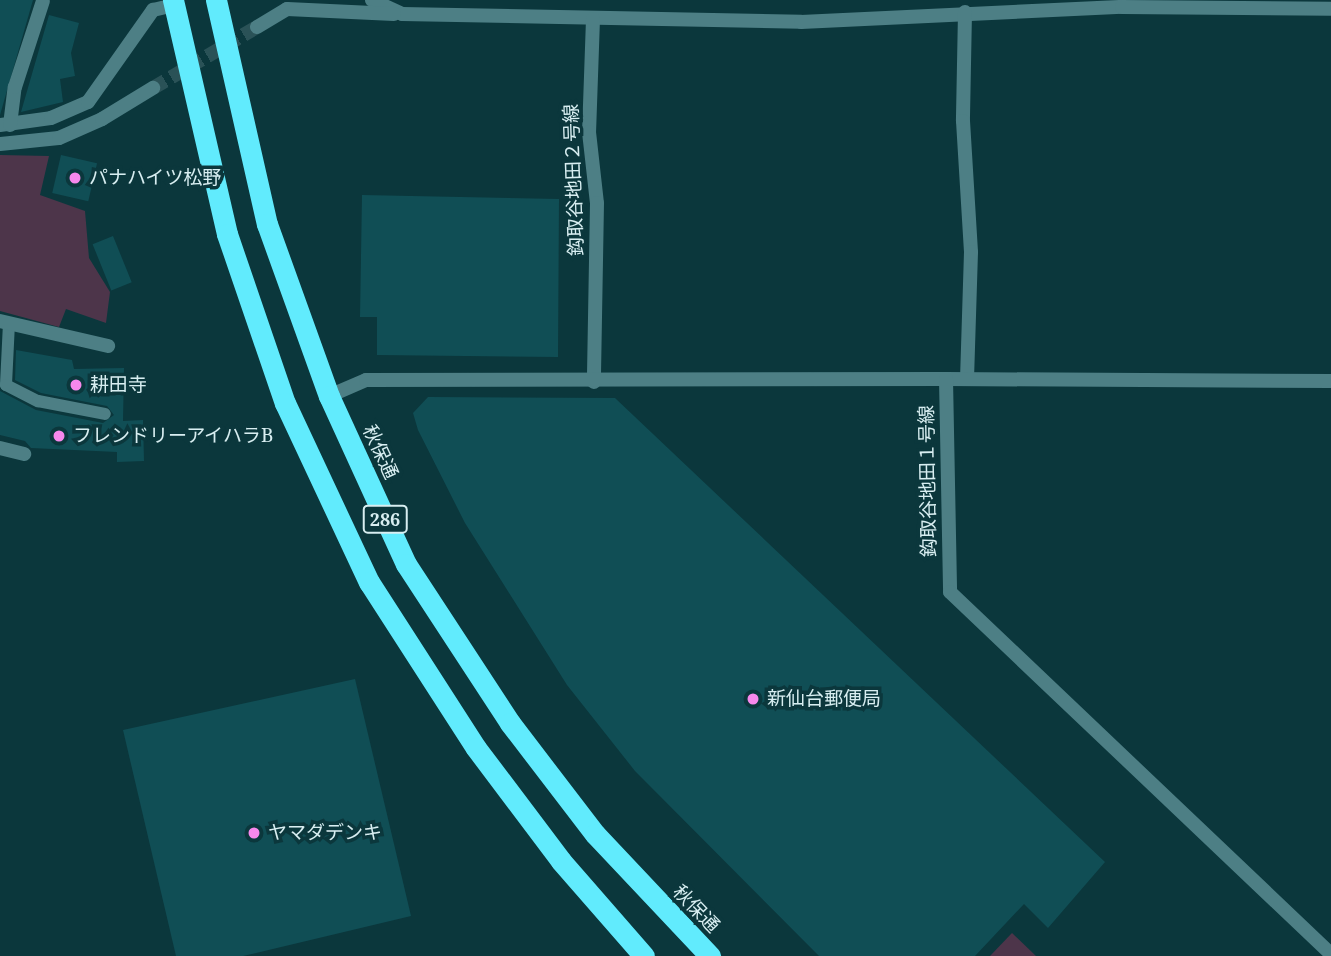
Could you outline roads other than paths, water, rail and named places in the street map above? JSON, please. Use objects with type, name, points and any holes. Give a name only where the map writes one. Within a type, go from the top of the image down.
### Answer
[{"type":"highway","name":"秋保通","points":[[216,0],[267,224],[329,396],[406,564],[510,723],[595,834],[710,956]]},
{"type":"highway","name":"286","points":[[173,3],[227,234],[285,404],[369,582],[476,748],[561,861],[644,956]]},
{"type":"street","points":[[372,0],[402,14]]},
{"type":"street","points":[[915,0],[915,17]]},
{"type":"street","points":[[43,1],[5,125],[51,118],[88,102],[153,10],[173,3]]},
{"type":"street","points":[[257,27],[287,9],[593,19],[801,22],[965,12],[1151,6],[1331,9]]},
{"type":"street","points":[[965,12],[963,121],[971,252],[967,378]]},
{"type":"street","name":"鈎取谷地田２号線","points":[[593,19],[589,132],[597,203],[594,382]]},
{"type":"street","points":[[0,144],[59,138],[102,119],[153,88]]},
{"type":"street","points":[[4,322],[108,346]]},
{"type":"street","name":"鈎取谷地田１号線","points":[[329,396],[366,380],[594,382],[946,379],[950,592],[1331,954]]},
{"type":"street","points":[[946,379],[1331,381]]},
{"type":"street","points":[[0,449],[24,454]]},
{"type":"lane","points":[[4,322],[6,384],[38,401],[104,414]]},
{"type":"tunnel","points":[[153,88],[257,27]]},
{"type":"place","name":"パナハイツ松野","points":[[75,178]]},
{"type":"place","name":"耕田寺","points":[[76,385]]},
{"type":"place","name":"フレンドリーアイハラB","points":[[59,436]]},
{"type":"place","name":"新仙台郵便局","points":[[753,699]]},
{"type":"place","name":"ヤマダデンキ","points":[[254,833]]}]
